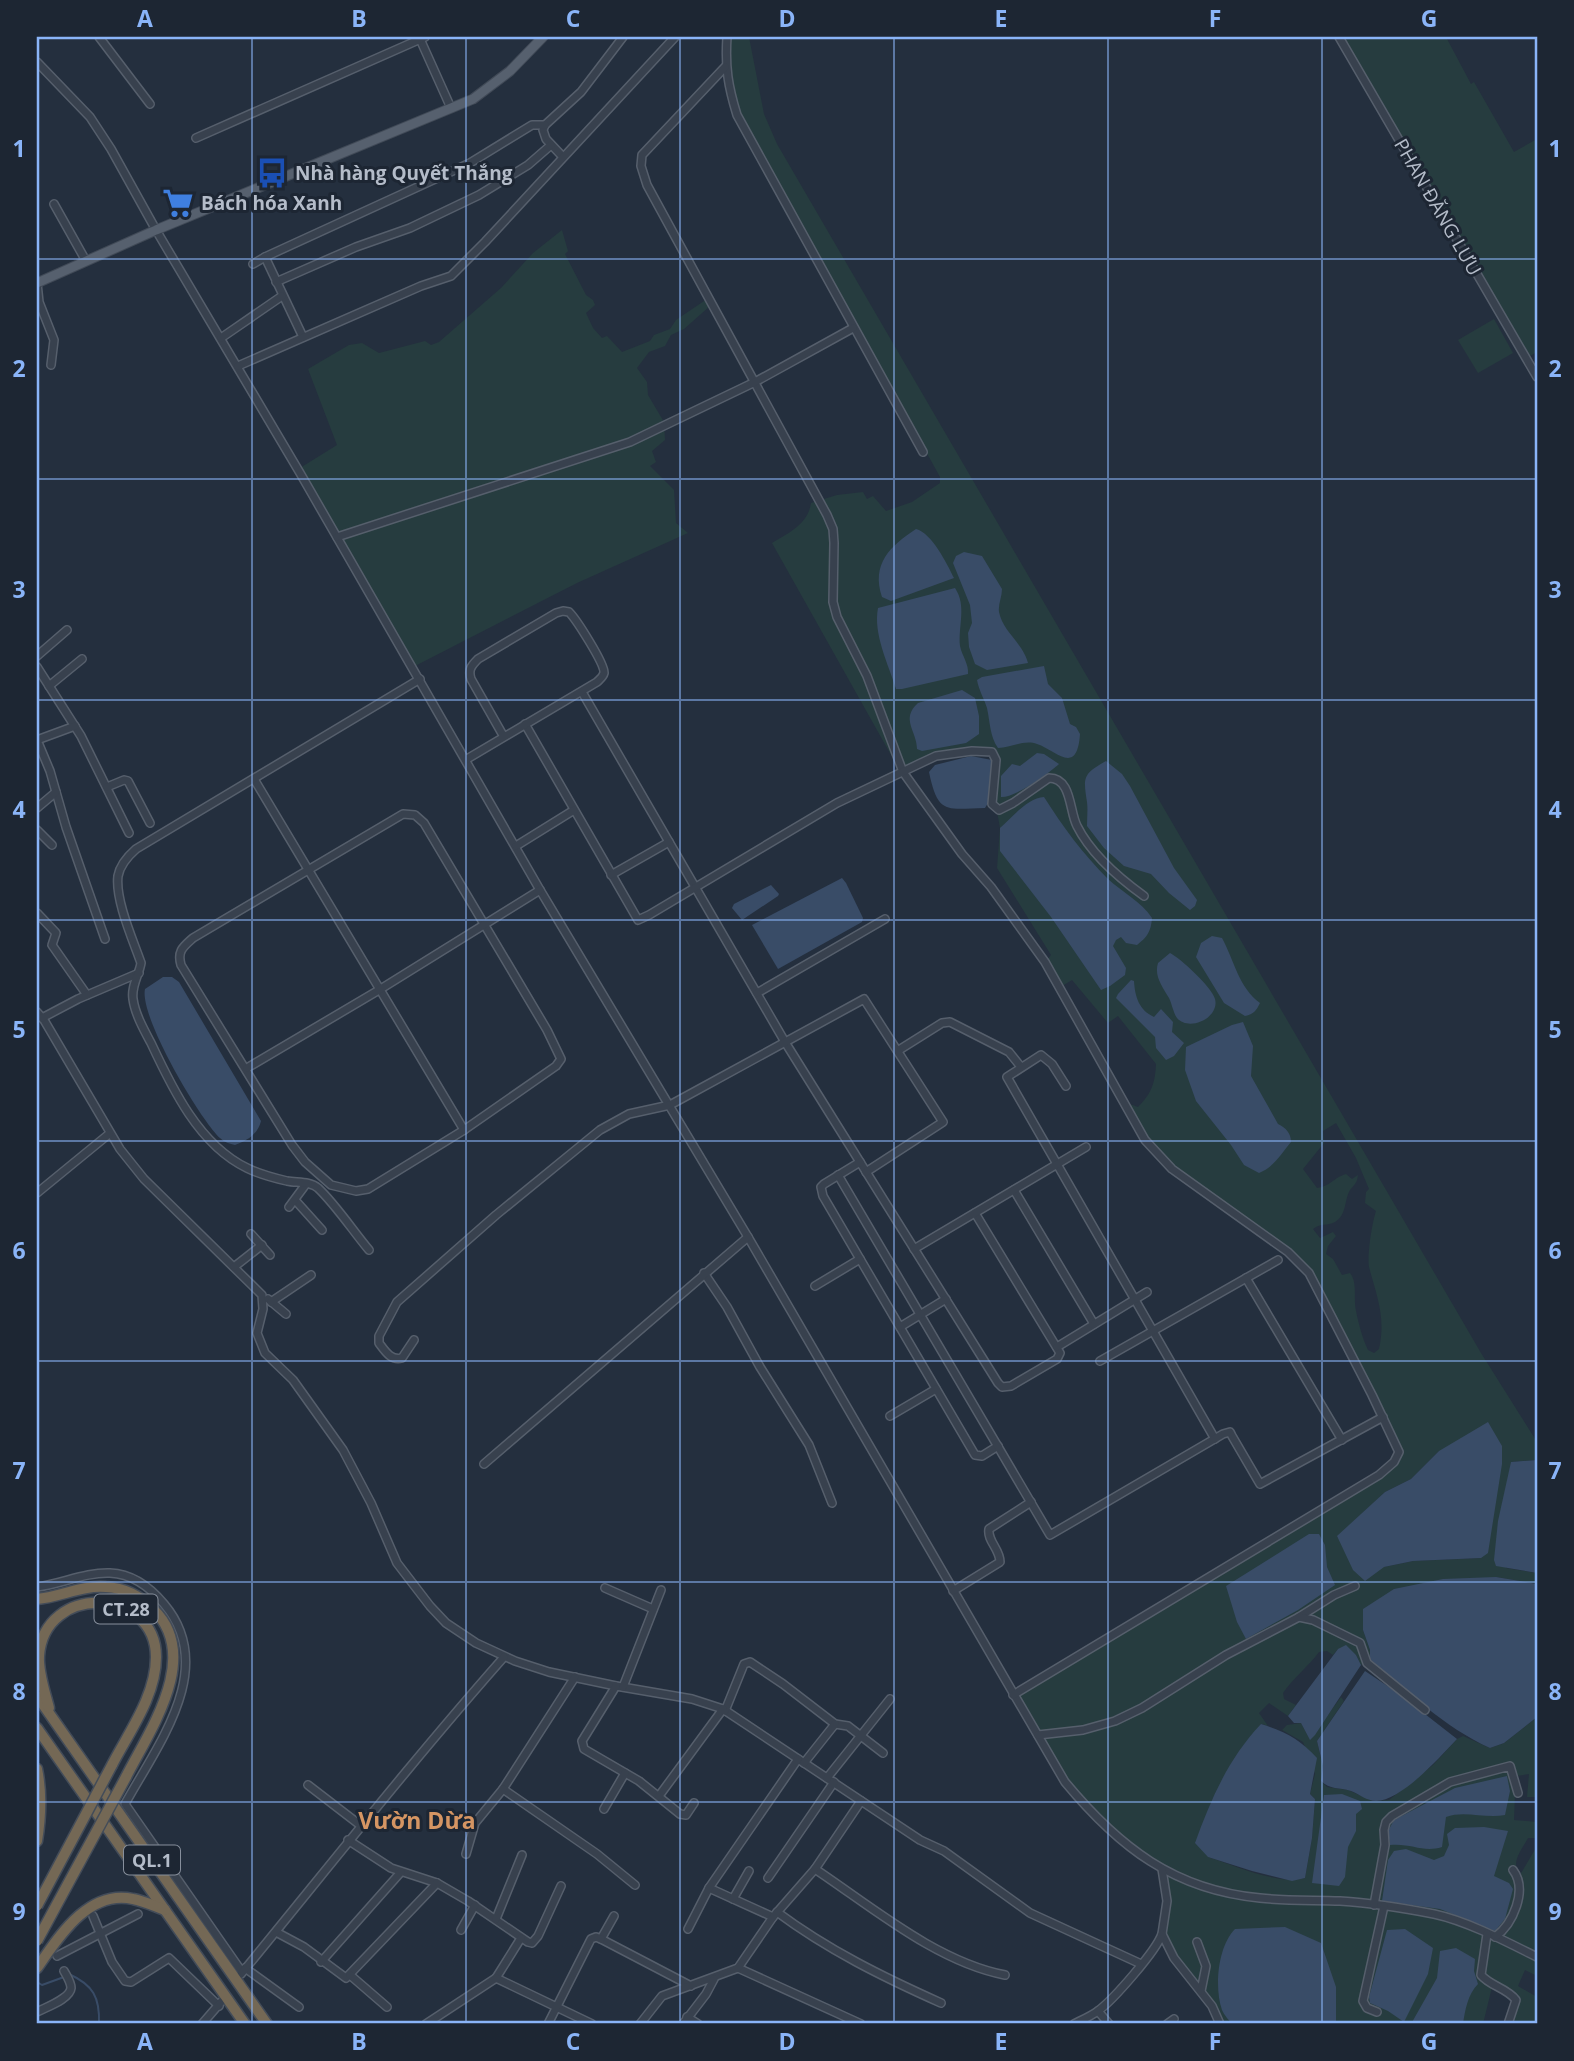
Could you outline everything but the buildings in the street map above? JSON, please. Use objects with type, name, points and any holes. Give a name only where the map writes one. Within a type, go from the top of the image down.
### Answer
[{"type":"highway","name":"CT.28","points":[[37,1600],[85,1588],[124,1589],[143,1598],[160,1616],[172,1637],[174,1662],[170,1685],[161,1710],[37,1941]]},
{"type":"highway","name":"CT.28","points":[[37,1906],[146,1701],[155,1677],[156,1654],[151,1636],[140,1620],[125,1608],[106,1602],[87,1602],[69,1609],[54,1621],[44,1637],[39,1656],[50,1715]]},
{"type":"highway","name":"QL.1","points":[[37,1696],[241,1973],[267,2024]]},
{"type":"highway","name":"QL.1","points":[[37,1728],[165,1910],[222,2001],[245,2024]]},
{"type":"highway","points":[[37,1769],[41,1818],[37,1841]]},
{"type":"highway","points":[[40,1964],[62,1931],[90,1907],[111,1899],[131,1898],[165,1910]]},
{"type":"main road","points":[[37,283],[156,230],[472,99],[493,86],[543,37]]},
{"type":"street","points":[[99,37],[150,104]]},
{"type":"street","points":[[563,157],[544,134],[545,125],[581,92],[623,37]]},
{"type":"street","points":[[238,366],[421,286],[451,276],[675,37]]},
{"type":"street","points":[[727,37],[727,84],[737,115],[923,452]]},
{"type":"street","name":"PHAN ĐĂNG LƯU","points":[[1339,37],[1537,377]]},
{"type":"street","points":[[196,138],[423,38],[451,108]]},
{"type":"street","points":[[37,62],[90,117],[111,149],[467,759],[540,890],[748,1237],[1065,1782],[1130,1849],[1162,1869],[1210,1889],[1256,1898],[1374,1905],[1437,1915],[1491,1935],[1537,1957]]},
{"type":"street","points":[[725,67],[642,155],[641,166],[647,185],[817,493],[833,529],[833,602],[837,617],[867,676],[903,772],[1045,962],[1145,1140],[1157,1155],[1172,1169],[1288,1252],[1309,1273],[1399,1452],[1394,1462],[1379,1475],[1013,1695]]},
{"type":"street","points":[[253,264],[470,163],[532,125],[545,125]]},
{"type":"street","points":[[276,282],[356,247],[410,228],[479,195],[528,165],[551,145]]},
{"type":"street","points":[[54,204],[86,261]]},
{"type":"street","points":[[265,257],[303,337]]},
{"type":"street","points":[[37,283],[39,302],[54,341],[51,365]]},
{"type":"street","points":[[221,338],[282,296]]},
{"type":"street","points":[[337,537],[630,442],[755,382],[853,328]]},
{"type":"street","points":[[467,759],[582,692],[603,676],[604,670],[572,615],[563,611],[478,659],[470,667],[471,679],[504,737]]},
{"type":"street","points":[[37,656],[68,630]]},
{"type":"street","points":[[50,686],[82,659]]},
{"type":"street","points":[[37,667],[75,726],[128,833]]},
{"type":"street","points":[[369,1250],[317,1187],[270,1177],[228,1157],[206,1136],[183,1105],[163,1069],[133,999],[141,963],[119,895],[118,876],[125,859],[136,849],[419,679]]},
{"type":"street","points":[[582,692],[785,1042],[1002,1387],[1011,1386],[1057,1359],[1060,1353],[975,1213]]},
{"type":"street","points":[[524,724],[638,920],[837,803],[936,756],[972,751],[992,752],[996,760],[992,804],[999,810],[1049,778],[1055,778],[1068,792],[1077,828],[1122,880],[1144,896]]},
{"type":"street","points":[[75,726],[37,740],[38,748],[56,792],[105,939]]},
{"type":"street","points":[[254,779],[464,1130]]},
{"type":"street","points":[[107,787],[128,781],[150,823]]},
{"type":"street","points":[[37,807],[56,792]]},
{"type":"street","points":[[516,846],[574,810]]},
{"type":"street","points":[[403,814],[415,815],[424,823],[547,1030],[561,1059],[556,1066],[464,1130],[368,1189],[342,1189],[325,1181],[305,1162],[181,965],[178,955],[181,948],[193,939],[308,870],[403,814]]},
{"type":"street","points":[[37,830],[52,845]]},
{"type":"street","points":[[611,875],[669,842]]},
{"type":"street","points":[[247,1068],[540,890]]},
{"type":"street","points":[[37,913],[56,933],[57,936],[51,943],[87,995]]},
{"type":"street","points":[[757,993],[885,919]]},
{"type":"street","points":[[139,973],[39,1015],[109,1134],[144,1180],[262,1295],[286,1314]]},
{"type":"street","points":[[414,1340],[402,1358],[398,1359],[384,1350],[379,1343],[379,1336],[397,1302],[496,1215],[600,1130],[629,1114],[670,1105],[864,999],[943,1122],[866,1172]]},
{"type":"street","points":[[899,1050],[942,1023],[950,1022],[1009,1052],[1021,1067]]},
{"type":"street","points":[[1066,1086],[1052,1064],[1041,1055],[1008,1075],[1007,1079],[1215,1439]]},
{"type":"street","points":[[37,1194],[109,1134]]},
{"type":"street","points":[[914,1250],[1086,1147]]},
{"type":"street","points":[[860,1162],[824,1184],[821,1191],[975,1455],[980,1456],[998,1446]]},
{"type":"street","points":[[838,1175],[1050,1535],[1230,1432],[1261,1484],[1383,1417]]},
{"type":"street","points":[[289,1207],[306,1184]]},
{"type":"street","points":[[1014,1190],[1094,1324]]},
{"type":"street","points":[[295,1200],[322,1230]]},
{"type":"street","points":[[251,1234],[270,1255]]},
{"type":"street","points":[[484,1464],[748,1237]]},
{"type":"street","points":[[234,1267],[262,1245]]},
{"type":"street","points":[[815,1286],[860,1259]]},
{"type":"street","points":[[1100,1361],[1278,1260]]},
{"type":"street","points":[[704,1273],[809,1445],[832,1503]]},
{"type":"street","points":[[271,1302],[311,1275]]},
{"type":"street","points":[[1246,1278],[1342,1440]]},
{"type":"street","points":[[1056,1347],[1147,1292]]},
{"type":"street","points":[[262,1295],[263,1309],[257,1333],[265,1353],[293,1380],[343,1450],[371,1503],[397,1563],[430,1606],[451,1627],[504,1657],[619,1687],[692,1699],[724,1710],[920,1840],[944,1850],[1030,1913],[1141,1964]]},
{"type":"street","points":[[900,1327],[946,1299]]},
{"type":"street","points":[[890,1416],[936,1389]]},
{"type":"street","points":[[953,1591],[1000,1562],[999,1554],[988,1535],[989,1529],[1031,1502]]},
{"type":"street","points":[[37,1587],[108,1573],[128,1575],[153,1590],[172,1613],[182,1636],[187,1665],[183,1690],[172,1718],[125,1804],[241,1973],[299,2007]]},
{"type":"street","points":[[1038,1735],[1083,1730],[1115,1721],[1142,1709],[1226,1655],[1355,1586]]},
{"type":"street","points":[[605,1588],[653,1609]]},
{"type":"street","points":[[661,1590],[619,1687],[587,1731],[582,1745],[584,1749],[659,1796],[682,1816],[688,1813],[694,1803]]},
{"type":"street","points":[[1299,1617],[1313,1620],[1360,1643],[1367,1662],[1425,1710]]},
{"type":"street","points":[[241,1973],[360,1825],[504,1657]]},
{"type":"street","points":[[659,1796],[724,1710],[744,1664],[750,1662],[835,1724],[848,1726],[883,1753]]},
{"type":"street","points":[[466,1854],[475,1823],[503,1789],[575,1677]]},
{"type":"street","points":[[768,1878],[830,1780],[890,1699]]},
{"type":"street","points":[[688,1929],[709,1888],[801,1761],[835,1724]]},
{"type":"street","points":[[1374,1905],[1385,1845],[1384,1830],[1386,1822],[1392,1816],[1450,1782],[1488,1773],[1507,1765],[1513,1769],[1518,1793]]},
{"type":"street","points":[[604,1809],[625,1773]]},
{"type":"street","points":[[308,1785],[360,1825]]},
{"type":"street","points":[[503,1789],[597,1854],[635,1885]]},
{"type":"street","points":[[640,2024],[662,1996],[738,1968],[775,1914],[815,1870],[861,1801]]},
{"type":"street","points":[[348,1840],[391,1868],[437,1883],[475,1905],[528,1942],[536,1940],[561,1886]]},
{"type":"street","points":[[496,1919],[522,1855]]},
{"type":"street","points":[[1074,2024],[1098,2011],[1156,1945],[1162,1934],[1167,1900],[1162,1869]]},
{"type":"street","points":[[815,1870],[942,1951],[984,1970],[1005,1975]]},
{"type":"street","points":[[1491,1935],[1503,1931],[1511,1920],[1520,1884],[1513,1870]]},
{"type":"street","points":[[733,1899],[749,1871]]},
{"type":"street","points":[[321,1962],[401,1872]]},
{"type":"street","points":[[276,1932],[304,1947],[342,1977],[350,1975],[437,1883]]},
{"type":"street","points":[[709,1888],[775,1914],[869,1970],[941,2003]]},
{"type":"street","points":[[461,1930],[475,1905]]},
{"type":"street","points":[[1377,2012],[1367,2008],[1363,2001],[1384,1906]]},
{"type":"street","points":[[57,1956],[138,1914]]},
{"type":"street","points":[[93,1916],[112,1962],[128,1983],[169,1958],[222,2001],[202,2024]]},
{"type":"street","points":[[601,1939],[614,1916]]},
{"type":"street","points":[[1162,1934],[1174,1958],[1212,2006],[1220,2024]]},
{"type":"street","points":[[1491,1935],[1481,1975],[1485,1980],[1512,1994],[1516,2000],[1508,2024]]},
{"type":"street","points":[[426,2024],[496,1978],[521,1938]]},
{"type":"street","points":[[548,2024],[591,1938],[601,1939],[691,1986]]},
{"type":"street","points":[[1197,1942],[1206,1966],[1201,1991]]},
{"type":"street","points":[[738,1968],[861,2024]]},
{"type":"street","points":[[37,2012],[71,1990],[64,1971]]},
{"type":"street","points":[[350,1975],[387,2007]]},
{"type":"street","points":[[496,1978],[592,2024]]},
{"type":"street","points":[[698,2024],[685,2021],[706,1994],[714,1978]]},
{"type":"street","points":[[1098,2011],[1109,2024]]},
{"type":"green space","points":[[729,37],[749,37],[764,114],[777,144],[1481,1353],[1537,1442],[1537,1460],[1511,1462],[1506,1568],[1537,1573],[1537,1584],[1496,1577],[1363,1630],[1370,1650],[1370,1659],[1361,1665],[1356,1655],[1338,1649],[1333,1655],[1327,1651],[1319,1652],[1283,1693],[1284,1699],[1296,1705],[1288,1716],[1269,1703],[1259,1713],[1268,1726],[1261,1724],[1208,1857],[1256,1874],[1282,1879],[1305,1878],[1315,1799],[1310,1794],[1315,1774],[1303,1742],[1282,1730],[1287,1725],[1301,1723],[1310,1739],[1341,1697],[1344,1701],[1317,1741],[1323,1766],[1321,1781],[1327,1787],[1348,1790],[1373,1801],[1389,1800],[1433,1765],[1457,1739],[1463,1736],[1490,1748],[1504,1743],[1537,1717],[1537,1797],[1527,1797],[1529,1774],[1517,1776],[1514,1766],[1505,1765],[1474,1775],[1391,1813],[1372,1902],[1276,1897],[1218,1889],[1197,1883],[1155,1862],[1116,1833],[1083,1799],[1055,1762],[1017,1695],[1381,1477],[1402,1452],[1311,1272],[1173,1166],[1147,1138],[1127,1103],[1138,1107],[1147,1097],[1154,1082],[1156,1064],[1118,1016],[1108,1023],[1072,980],[1062,986],[1047,960],[1051,955],[997,868],[1000,828],[993,750],[983,748],[959,751],[900,771],[772,543],[802,522],[811,503],[837,495],[863,492],[867,499],[873,496],[886,511],[912,502],[940,483],[940,477],[739,113],[730,84]],"holes":[[[1336,1123],[1356,1158],[1369,1189],[1365,1203],[1376,1211],[1370,1239],[1369,1267],[1380,1307],[1382,1327],[1379,1349],[1374,1353],[1368,1350],[1361,1331],[1352,1277],[1350,1273],[1342,1275],[1333,1259],[1326,1254],[1328,1246],[1336,1236],[1333,1232],[1320,1238],[1313,1229],[1339,1219],[1358,1175],[1352,1179],[1346,1174],[1326,1186],[1317,1188],[1303,1169],[1324,1143],[1323,1131]],[[1439,1451],[1481,1558],[1413,1561],[1384,1567],[1337,1537],[1385,1492],[1411,1479]]]},
{"type":"green space","points":[[1344,37],[1446,37],[1471,84],[1474,82],[1514,152],[1537,139],[1537,352],[1530,356]]},
{"type":"green space","points":[[562,230],[568,251],[565,254],[586,295],[595,305],[586,313],[593,328],[602,338],[607,336],[622,352],[650,341],[654,335],[670,329],[676,320],[707,299],[710,306],[684,329],[671,335],[665,346],[649,352],[637,368],[647,382],[648,395],[664,422],[665,440],[652,451],[656,462],[650,466],[674,490],[676,523],[688,533],[577,583],[415,666],[300,468],[337,445],[308,369],[349,345],[362,343],[379,353],[425,341],[431,345],[439,342],[501,288],[533,253]]},
{"type":"green space","points":[[1494,319],[1513,353],[1478,373],[1458,340]]},
{"type":"green space","points":[[1507,1768],[1515,1794],[1514,1820],[1537,1822],[1537,1838],[1528,1838],[1516,1866],[1520,1875],[1537,1846],[1537,1954],[1438,1912],[1377,1903],[1388,1823],[1451,1784]]},
{"type":"green space","points":[[1165,1873],[1203,1889],[1373,1907],[1436,1917],[1485,1936],[1478,1976],[1492,1987],[1483,2024],[1223,2024],[1200,1986],[1176,1956],[1165,1933]]},
{"type":"green space","points":[[1489,1937],[1537,1960],[1537,1976],[1525,1970],[1518,1986],[1537,1997],[1537,2024],[1511,2024],[1518,1999],[1483,1974]]},
{"type":"water","points":[[916,529],[928,536],[954,578],[891,601],[882,597],[879,585],[881,565],[891,549]]},
{"type":"water","points":[[964,552],[982,556],[1002,589],[999,609],[1001,619],[1022,649],[1028,663],[987,670],[975,664],[969,647],[968,633],[972,623],[970,605],[953,563],[956,556]]},
{"type":"water","points":[[955,588],[961,602],[960,646],[968,674],[896,689],[879,638],[878,608]]},
{"type":"water","points":[[1044,666],[1048,684],[1062,698],[1070,724],[1076,727],[1080,734],[1075,755],[1070,758],[1032,743],[998,748],[979,688],[977,680],[982,677]]},
{"type":"water","points":[[962,690],[975,698],[979,734],[966,743],[922,751],[917,749],[910,720],[913,709],[918,703]]},
{"type":"water","points":[[1037,753],[1044,754],[1059,764],[1023,790],[1001,797],[1001,776],[1012,764],[1020,766]]},
{"type":"water","points":[[971,756],[992,760],[988,803],[985,808],[961,809],[940,803],[929,772],[935,765]]},
{"type":"water","points":[[1106,761],[1122,774],[1130,786],[1174,868],[1197,900],[1190,910],[1151,874],[1124,866],[1104,848],[1087,826],[1086,777]]},
{"type":"water","points":[[1044,797],[1090,860],[1152,918],[1148,934],[1137,945],[1126,943],[1121,937],[1116,940],[1113,946],[1126,968],[1125,975],[1101,990],[1051,917],[1000,851],[1000,828],[1026,804]]},
{"type":"water","points":[[842,878],[863,918],[862,922],[778,969],[752,925]]},
{"type":"water","points":[[771,885],[778,896],[742,920],[732,908],[734,904]]},
{"type":"water","points":[[1212,936],[1222,938],[1242,982],[1260,1003],[1251,1014],[1245,1016],[1224,1003],[1196,957],[1201,943]]},
{"type":"water","points":[[1170,953],[1195,973],[1213,994],[1213,1012],[1202,1021],[1189,1024],[1177,1018],[1159,981],[1158,963]]},
{"type":"water","points":[[163,977],[172,977],[179,982],[261,1121],[255,1133],[244,1141],[235,1145],[220,1138],[172,1066],[151,1021],[146,1002],[145,989]]},
{"type":"water","points":[[1131,980],[1134,981],[1141,1007],[1154,1017],[1161,1009],[1173,1022],[1172,1032],[1184,1043],[1174,1056],[1166,1060],[1156,1048],[1155,1037],[1116,998]]},
{"type":"water","points":[[1243,1022],[1253,1046],[1251,1076],[1278,1124],[1288,1131],[1291,1139],[1277,1160],[1259,1173],[1244,1165],[1196,1101],[1185,1070],[1186,1047]]},
{"type":"water","points":[[1488,1422],[1502,1446],[1502,1464],[1488,1553],[1481,1558],[1413,1561],[1384,1567],[1365,1581],[1353,1570],[1337,1536],[1385,1492],[1411,1479],[1439,1451]]},
{"type":"water","points":[[1537,1460],[1537,1573],[1496,1566],[1494,1560],[1498,1521],[1511,1462]]},
{"type":"water","points":[[1309,1534],[1319,1534],[1325,1545],[1327,1567],[1335,1585],[1298,1610],[1246,1639],[1237,1622],[1226,1586]]},
{"type":"water","points":[[1496,1577],[1537,1584],[1537,1717],[1504,1743],[1490,1748],[1442,1719],[1370,1659],[1370,1650],[1363,1630],[1363,1609],[1394,1589],[1443,1579]]},
{"type":"water","points":[[1346,1645],[1361,1665],[1310,1740],[1301,1723],[1294,1723],[1288,1716],[1338,1649]]},
{"type":"water","points":[[1365,1671],[1457,1739],[1408,1786],[1397,1794],[1376,1801],[1328,1786],[1321,1781],[1323,1766],[1317,1741]]},
{"type":"water","points":[[1261,1724],[1291,1736],[1317,1758],[1310,1794],[1315,1799],[1305,1878],[1292,1881],[1208,1857],[1195,1843],[1207,1811],[1230,1765]]},
{"type":"water","points":[[1507,1776],[1510,1791],[1505,1815],[1460,1814],[1446,1817],[1442,1847],[1435,1849],[1390,1845],[1388,1831],[1394,1820],[1455,1788]]},
{"type":"water","points":[[1342,1794],[1360,1801],[1362,1809],[1356,1814],[1356,1831],[1348,1847],[1345,1877],[1339,1886],[1312,1883],[1324,1795]]},
{"type":"water","points":[[1484,1827],[1508,1831],[1494,1876],[1509,1883],[1513,1889],[1505,1919],[1495,1931],[1440,1909],[1382,1901],[1388,1860],[1394,1851],[1406,1849],[1434,1860],[1444,1856],[1449,1845],[1447,1834],[1455,1828]]},
{"type":"water","points":[[1285,1927],[1321,1943],[1336,1987],[1335,2024],[1232,2024],[1222,2010],[1218,1990],[1221,1956],[1229,1936],[1235,1929]]},
{"type":"water","points":[[1405,1929],[1433,1948],[1428,1974],[1404,2022],[1370,2003],[1369,1997],[1387,1930]]},
{"type":"water","points":[[1456,1948],[1475,1959],[1474,1971],[1478,1984],[1469,1997],[1463,2024],[1411,2024],[1437,1978],[1440,1951]]},
{"type":"waterway","points":[[69,1974],[84,1983],[93,1993],[98,2006],[99,2024]]},
{"type":"waterway","points":[[37,1982],[42,1985],[64,1977]]},
{"type":"place","name":"Nhà hàng Quyết Thắng","points":[[272,173]]},
{"type":"place","name":"Bách hóa Xanh","points":[[178,203]]},
{"type":"district","name":"Vườn Dừa","points":[[417,1820]]}]
